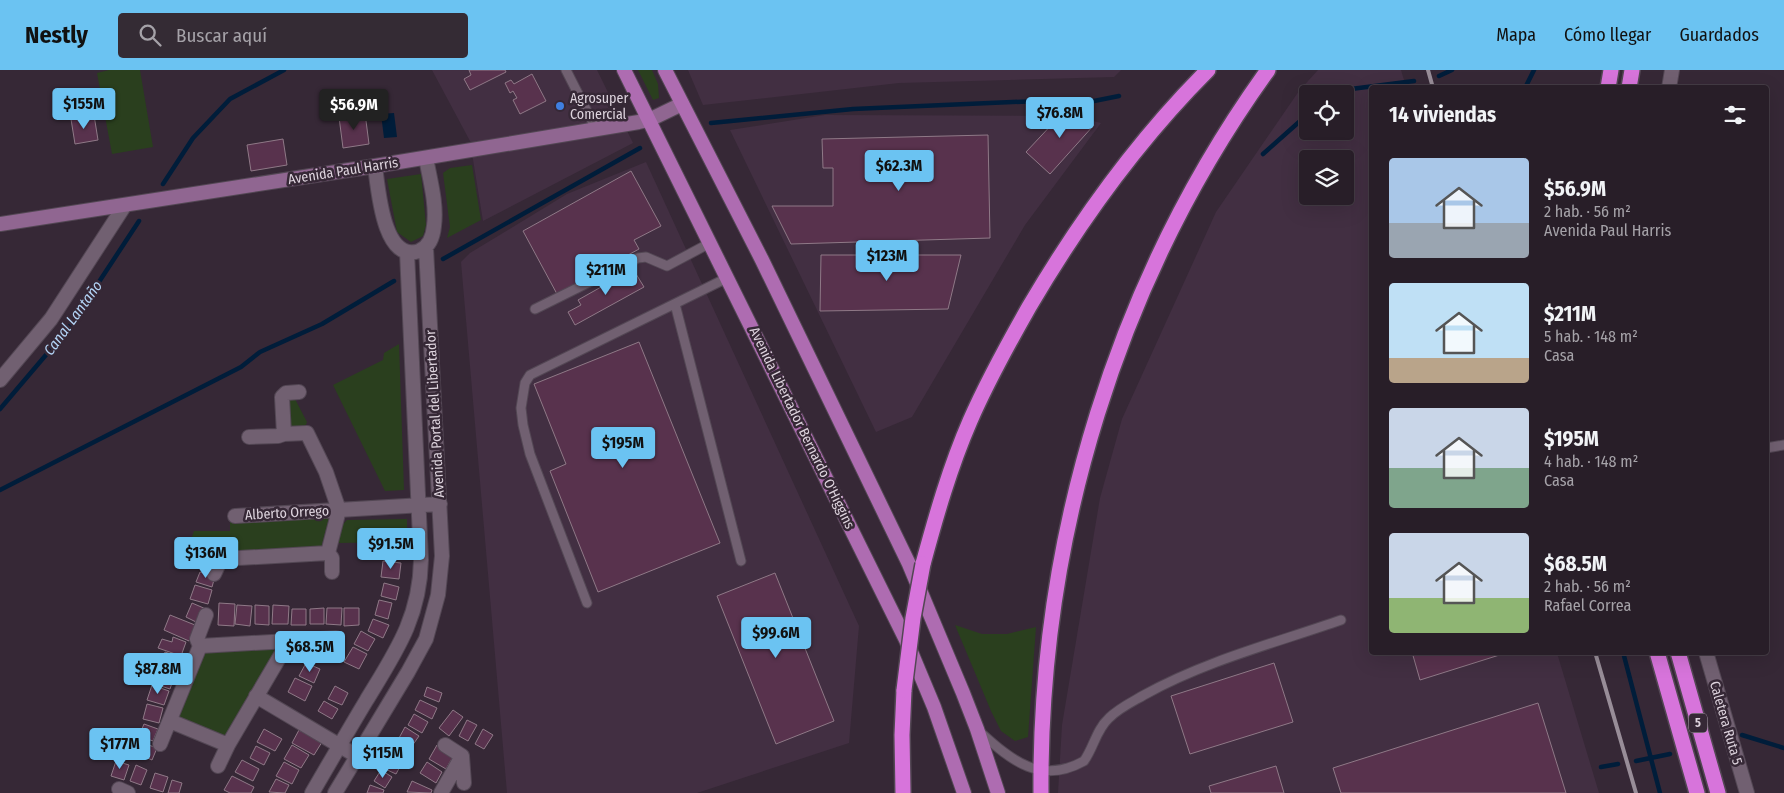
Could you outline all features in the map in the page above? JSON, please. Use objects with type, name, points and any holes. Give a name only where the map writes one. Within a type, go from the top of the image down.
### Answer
[{"type":"highway","points":[[903,793],[902,735],[904,690],[913,618],[923,564],[943,494],[966,430],[992,374],[1064,250],[1108,186],[1171,110],[1208,70]]},
{"type":"highway","points":[[1041,793],[1047,662],[1060,569],[1078,482],[1100,409],[1136,309],[1170,234],[1213,155],[1268,70]]},
{"type":"highway","points":[[1608,85],[1610,70]]},
{"type":"highway","points":[[1630,85],[1632,70]]},
{"type":"highway","name":"5","points":[[1658,655],[1697,793]]},
{"type":"highway","name":"5","points":[[1679,655],[1718,793]]},
{"type":"main road","name":"Avenida Libertador Bernardo O'Higgins","points":[[624,70],[906,640],[934,707],[964,793]]},
{"type":"main road","points":[[665,70],[762,260],[909,564],[977,729],[998,793]]},
{"type":"main road","name":"Avenida Paul Harris","points":[[0,224],[426,158],[649,120],[682,104]]},
{"type":"street","points":[[1670,85],[1672,70]]},
{"type":"street","name":"Avenida Portal del Libertador","points":[[335,793],[426,639],[432,621],[441,576],[440,504],[426,248],[432,237],[435,214],[426,158]]},
{"type":"street","points":[[375,166],[384,221],[391,238],[398,247],[406,252],[416,252],[426,248]]},
{"type":"street","points":[[0,380],[51,318],[125,205]]},
{"type":"street","name":"Avenida Portal del Libertador","points":[[312,793],[405,636],[416,602],[420,572],[406,252]]},
{"type":"street","points":[[284,434],[282,397],[286,393],[299,392]]},
{"type":"street","name":"Alberto Orrego","points":[[249,437],[307,433],[326,472],[339,510],[328,553],[332,558],[332,572]]},
{"type":"street","name":"Alberto Orrego","points":[[235,516],[440,504]]},
{"type":"street","points":[[214,574],[221,559],[328,553]]},
{"type":"street","points":[[160,744],[200,646],[197,639],[206,616]]},
{"type":"street","points":[[200,646],[336,638]]},
{"type":"street","points":[[218,766],[228,745],[289,640]]},
{"type":"street","name":"Caletera Ruta 5","points":[[1707,655],[1747,793]]},
{"type":"street","points":[[256,696],[357,756]]},
{"type":"street","points":[[170,721],[228,745]]},
{"type":"street","points":[[445,745],[462,756]]},
{"type":"street","points":[[462,756],[464,783]]},
{"type":"street","points":[[441,793],[462,756]]},
{"type":"lane","points":[[566,70],[596,129]]},
{"type":"lane","points":[[535,309],[638,258],[646,257],[667,266],[710,243]]},
{"type":"lane","points":[[587,603],[530,454],[521,408],[524,383],[530,375],[727,278]]},
{"type":"lane","points":[[675,304],[741,561]]},
{"type":"lane","points":[[1769,448],[1784,445]]},
{"type":"lane","points":[[977,729],[1011,757],[1041,771],[1062,770],[1084,761],[1100,729],[1109,718],[1172,679],[1341,620]]},
{"type":"shaded area","points":[[432,70],[597,70],[633,143],[483,221],[470,141]]},
{"type":"shaded area","points":[[688,70],[1121,70],[1114,77],[899,83],[703,105]]},
{"type":"shaded area","points":[[1318,70],[1401,70],[1405,85],[1369,85],[1369,655],[1558,655],[1599,793],[1058,793],[1062,725],[1100,498],[1122,419],[1216,212],[1299,91],[1299,140],[1354,140],[1354,85],[1304,85]]},
{"type":"shaded area","points":[[825,115],[1074,116],[1101,123],[1025,225],[912,417],[876,432],[730,130]]},
{"type":"shaded area","points":[[646,162],[859,626],[849,743],[697,793],[507,793],[461,262],[470,253],[567,194]]},
{"type":"green space","points":[[109,70],[140,70],[153,147],[112,154],[97,73]]},
{"type":"green space","points":[[638,70],[652,70],[658,84],[659,98],[653,100]]},
{"type":"green space","points":[[472,165],[481,220],[447,238],[450,227],[443,173],[450,168]]},
{"type":"green space","points":[[421,174],[426,225],[423,236],[411,242],[397,232],[387,179]]},
{"type":"green space","points":[[399,344],[404,490],[385,491],[333,385],[383,360],[384,353]]},
{"type":"green space","points":[[289,399],[295,399],[307,422],[305,427],[290,428]]},
{"type":"green space","points":[[329,518],[321,548],[208,553],[205,549],[187,551],[194,531],[230,531],[230,520]]},
{"type":"green space","points":[[407,519],[407,542],[337,543],[340,527],[347,520]]},
{"type":"green space","points":[[955,625],[982,634],[1007,634],[1036,627],[1028,737],[1015,741],[1001,731]]},
{"type":"green space","points":[[275,649],[260,683],[226,738],[177,717],[204,652]]},
{"type":"water","points":[[394,113],[397,137],[384,138],[381,114]]},
{"type":"building","points":[[469,70],[505,70],[506,72],[470,90],[464,79],[471,75]]},
{"type":"building","points":[[532,74],[546,101],[520,114],[513,100],[517,98],[513,91],[510,93],[505,83],[511,80],[514,84]]},
{"type":"building","points":[[1071,104],[1094,125],[1050,174],[1026,152]]},
{"type":"building","points":[[365,113],[369,144],[343,148],[339,117]]},
{"type":"building","points":[[94,115],[98,140],[75,144],[71,119]]},
{"type":"building","points":[[988,135],[990,238],[791,244],[772,206],[833,206],[833,168],[823,168],[822,139]]},
{"type":"building","points":[[283,139],[287,165],[251,171],[247,145]]},
{"type":"building","points":[[631,171],[661,226],[634,240],[639,249],[557,294],[523,231]]},
{"type":"building","points":[[821,255],[961,255],[948,309],[820,311]]},
{"type":"building","points":[[633,269],[644,287],[575,325],[568,312],[581,305],[578,300]]},
{"type":"building","points":[[639,342],[720,543],[598,592],[550,471],[566,464],[534,384]]},
{"type":"building","points":[[402,545],[402,558],[387,558],[387,546]]},
{"type":"building","points":[[383,561],[401,563],[399,579],[381,577]]},
{"type":"building","points":[[200,572],[215,576],[212,587],[196,582]]},
{"type":"building","points":[[775,573],[834,721],[776,744],[717,596]]},
{"type":"building","points":[[384,583],[399,587],[396,600],[381,596]]},
{"type":"building","points":[[195,585],[212,590],[208,604],[190,599]]},
{"type":"building","points":[[379,600],[392,603],[388,619],[375,615]]},
{"type":"building","points":[[192,603],[206,609],[200,624],[186,617]]},
{"type":"building","points":[[219,603],[235,604],[234,626],[218,625]]},
{"type":"building","points":[[237,605],[252,606],[250,626],[235,624]]},
{"type":"building","points":[[255,605],[269,606],[269,625],[255,624]]},
{"type":"building","points":[[273,605],[289,606],[288,624],[272,624]]},
{"type":"building","points":[[324,608],[324,624],[310,624],[310,609]]},
{"type":"building","points":[[327,608],[342,608],[341,625],[326,624]]},
{"type":"building","points":[[344,608],[359,608],[359,625],[344,626]]},
{"type":"building","points":[[292,609],[306,609],[306,625],[291,625]]},
{"type":"building","points":[[170,615],[195,625],[189,641],[164,630]]},
{"type":"building","points":[[373,619],[389,625],[383,638],[368,631]]},
{"type":"building","points":[[361,631],[375,639],[368,651],[354,644]]},
{"type":"building","points":[[173,637],[186,642],[181,656],[158,648],[162,639],[172,642]]},
{"type":"building","points":[[353,647],[367,654],[359,669],[344,662]]},
{"type":"building","points":[[165,652],[180,657],[175,671],[160,666]]},
{"type":"building","points":[[1413,655],[1499,655],[1420,680]]},
{"type":"building","points":[[306,663],[320,669],[314,683],[299,676]]},
{"type":"building","points":[[1274,663],[1293,722],[1190,754],[1171,696]]},
{"type":"building","points":[[163,670],[175,674],[170,689],[152,683],[154,676],[160,678]]},
{"type":"building","points":[[295,678],[312,686],[305,701],[288,692]]},
{"type":"building","points":[[152,685],[169,691],[164,705],[147,700]]},
{"type":"building","points":[[335,686],[348,693],[342,705],[328,699]]},
{"type":"building","points":[[427,687],[442,693],[439,702],[424,696]]},
{"type":"building","points":[[420,700],[437,708],[432,719],[415,710]]},
{"type":"building","points":[[324,701],[338,709],[332,719],[318,711]]},
{"type":"building","points":[[1538,703],[1566,793],[1341,793],[1333,768]]},
{"type":"building","points":[[147,704],[163,708],[159,723],[143,719]]},
{"type":"building","points":[[453,710],[463,717],[449,736],[439,728]]},
{"type":"building","points":[[414,714],[428,722],[422,733],[408,725]]},
{"type":"building","points":[[467,720],[477,725],[468,741],[459,736]]},
{"type":"building","points":[[144,724],[158,729],[153,741],[139,736]]},
{"type":"building","points":[[405,727],[419,736],[412,746],[399,738]]},
{"type":"building","points":[[264,729],[282,739],[275,751],[257,742]]},
{"type":"building","points":[[483,729],[493,735],[484,749],[475,744]]},
{"type":"building","points":[[299,730],[322,742],[314,755],[292,743]]},
{"type":"building","points":[[396,742],[409,749],[404,759],[390,752]]},
{"type":"building","points":[[143,743],[157,748],[152,760],[139,754]]},
{"type":"building","points":[[292,745],[309,755],[301,768],[284,759]]},
{"type":"building","points":[[437,745],[454,755],[446,769],[429,759]]},
{"type":"building","points":[[256,746],[270,753],[264,765],[250,758]]},
{"type":"building","points":[[389,757],[402,763],[396,774],[383,768]]},
{"type":"building","points":[[242,760],[259,769],[253,781],[235,772]]},
{"type":"building","points":[[116,761],[129,765],[124,780],[111,776]]},
{"type":"building","points":[[284,762],[299,770],[292,784],[276,776]]},
{"type":"building","points":[[427,762],[442,772],[436,783],[420,773]]},
{"type":"building","points":[[136,765],[147,770],[141,785],[130,781]]},
{"type":"building","points":[[1276,766],[1284,793],[1211,793],[1209,786]]},
{"type":"building","points":[[381,770],[392,777],[385,788],[374,781]]},
{"type":"building","points":[[155,773],[168,777],[163,792],[150,788]]},
{"type":"building","points":[[232,776],[254,787],[251,793],[230,793],[224,790]]},
{"type":"building","points":[[276,779],[289,785],[285,793],[269,792]]},
{"type":"building","points":[[172,780],[182,783],[179,793],[168,793]]},
{"type":"building","points":[[412,781],[432,790],[431,793],[407,792]]},
{"type":"building","points":[[370,785],[384,790],[383,793],[367,793]]},
{"type":"waterway","name":"Canal Lantaño","points":[[163,184],[193,138],[230,99],[284,70]]},
{"type":"waterway","points":[[1439,76],[1452,70]]},
{"type":"waterway","points":[[1526,85],[1534,70]]},
{"type":"waterway","points":[[1382,85],[1414,81]]},
{"type":"waterway","points":[[1354,89],[1369,87]]},
{"type":"waterway","points":[[711,123],[853,109],[1061,100],[1089,102],[1119,96]]},
{"type":"waterway","points":[[1263,154],[1299,122]]},
{"type":"waterway","points":[[443,259],[640,148]]},
{"type":"waterway","name":"Canal Lantaño","points":[[0,409],[68,329],[139,221]]},
{"type":"waterway","points":[[0,490],[241,367],[260,352],[322,324],[394,281]]},
{"type":"waterway","points":[[1624,655],[1660,793]]},
{"type":"waterway","points":[[1742,735],[1784,748]]},
{"type":"waterway","points":[[1636,761],[1670,754]]},
{"type":"waterway","points":[[1601,767],[1618,764]]},
{"type":"railway","points":[[1428,70],[1432,85]]},
{"type":"railway","points":[[1596,655],[1636,793]]},
{"type":"place","name":"Agrosuper Comercial","points":[[560,106]]}]
